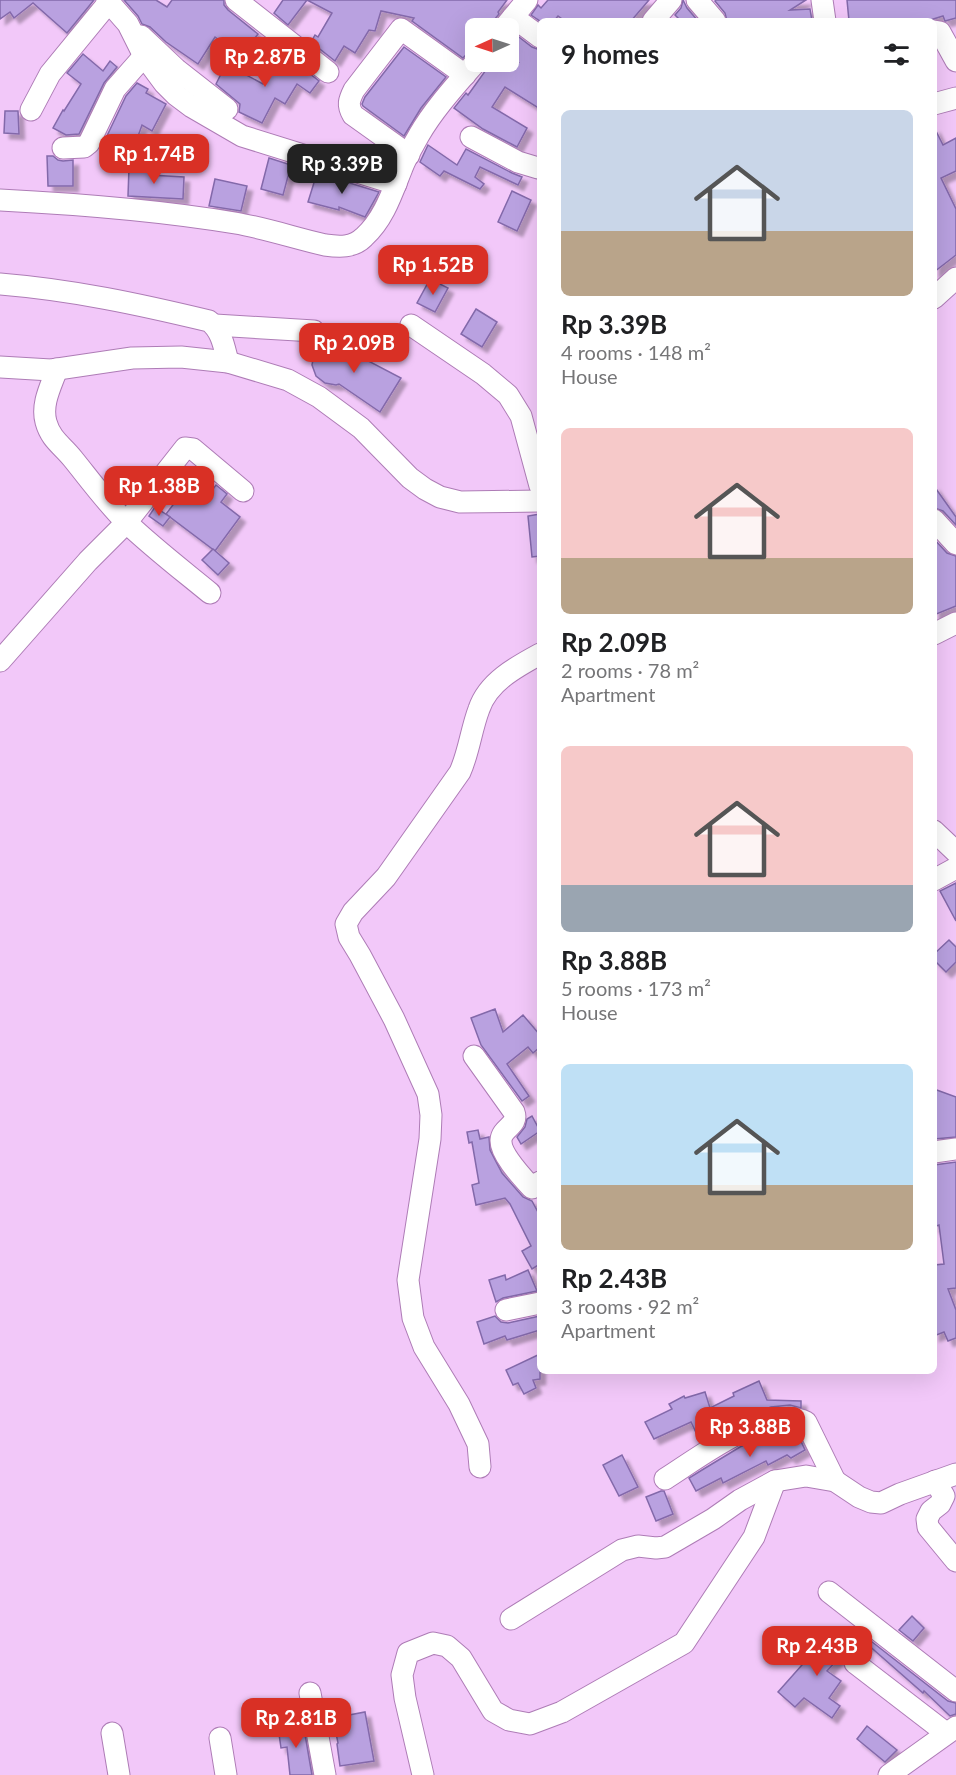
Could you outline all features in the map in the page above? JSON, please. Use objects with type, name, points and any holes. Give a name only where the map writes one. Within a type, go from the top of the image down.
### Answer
[{"type":"street","points":[[236,0],[327,72]]},
{"type":"street","points":[[512,18],[527,0]]},
{"type":"street","points":[[655,18],[671,0]]},
{"type":"street","points":[[698,0],[712,18]]},
{"type":"street","points":[[822,0],[825,18]]},
{"type":"street","points":[[31,110],[50,74],[108,1],[128,24],[176,69],[227,109]]},
{"type":"street","points":[[128,24],[144,56],[176,95],[192,107],[242,135],[396,184]]},
{"type":"street","points":[[519,28],[537,36]]},
{"type":"street","points":[[409,155],[353,115],[348,100],[354,90],[401,29],[465,65]]},
{"type":"street","points":[[937,32],[940,33],[956,61]]},
{"type":"street","points":[[63,147],[84,147],[89,143],[115,89],[144,56]]},
{"type":"street","points":[[0,200],[168,214],[236,224],[338,247],[352,245],[362,239],[382,215],[421,132],[467,72]]},
{"type":"street","points":[[937,103],[956,98]]},
{"type":"street","points":[[471,137],[518,162],[537,167]]},
{"type":"street","points":[[937,295],[956,278]]},
{"type":"street","points":[[0,284],[63,290],[128,302],[208,321],[215,325],[314,331]]},
{"type":"street","points":[[215,325],[223,341],[228,362]]},
{"type":"street","points":[[411,325],[483,374],[508,395],[521,416],[537,475]]},
{"type":"street","points":[[0,367],[32,370],[57,369],[132,358],[181,357],[228,362],[288,380],[319,397],[361,428],[410,478],[440,497],[460,502],[537,501]]},
{"type":"street","points":[[57,369],[48,392],[45,408],[52,438],[126,523],[210,593]]},
{"type":"street","points":[[0,661],[88,561],[126,523],[185,448],[193,449],[243,491]]},
{"type":"street","points":[[937,522],[956,544]]},
{"type":"street","points":[[937,632],[956,623]]},
{"type":"street","points":[[480,1467],[478,1444],[459,1404],[424,1347],[413,1318],[408,1280],[430,1139],[431,1115],[428,1094],[393,1019],[349,937],[346,924],[353,912],[386,877],[460,772],[467,757],[479,707],[495,684],[511,670],[537,656]]},
{"type":"street","points":[[937,834],[956,852]]},
{"type":"street","points":[[937,878],[956,868]]},
{"type":"street","points":[[474,1056],[514,1112],[515,1123],[503,1135],[501,1142],[506,1154],[537,1192]]},
{"type":"street","points":[[937,1152],[956,1149]]},
{"type":"street","points":[[506,1310],[537,1304]]},
{"type":"street","points":[[665,1479],[742,1431],[763,1423],[790,1418],[807,1422],[834,1481]]},
{"type":"street","points":[[511,1619],[622,1550],[638,1546],[665,1547],[775,1481],[806,1476],[834,1481],[865,1500],[880,1503],[956,1474]]},
{"type":"street","points":[[423,1775],[405,1698],[402,1674],[408,1653],[433,1643],[447,1646],[461,1658],[493,1711],[509,1720],[530,1724],[562,1712],[684,1643],[754,1537],[775,1481]]},
{"type":"street","points":[[935,1481],[944,1496],[940,1504],[931,1511],[927,1519],[928,1527],[956,1561]]},
{"type":"street","points":[[829,1592],[956,1690]]},
{"type":"street","points":[[855,1664],[951,1730],[889,1775]]},
{"type":"street","points":[[310,1693],[325,1775]]},
{"type":"street","points":[[112,1733],[119,1775]]},
{"type":"street","points":[[220,1738],[226,1775]]},
{"type":"building","points":[[0,0],[94,0],[67,33],[33,3],[14,18],[10,12],[0,19]]},
{"type":"building","points":[[124,0],[156,0],[167,7],[172,0],[224,0],[224,5],[228,10],[258,34],[241,56],[215,37],[198,64],[166,42],[150,27],[142,24]]},
{"type":"building","points":[[283,0],[307,0],[288,25],[274,13]]},
{"type":"building","points":[[307,0],[507,0],[496,18],[465,18],[465,56],[463,58],[412,21],[414,18],[381,11],[375,31],[369,30],[355,53],[344,46],[335,61],[311,42],[315,35],[318,37],[332,13]]},
{"type":"building","points":[[548,0],[649,0],[634,18],[561,18],[558,16],[537,19],[531,15],[538,5],[541,8]]},
{"type":"building","points":[[683,0],[695,18],[678,18],[675,15],[681,8]]},
{"type":"building","points":[[806,0],[790,10],[810,9],[812,18],[726,18],[715,1]]},
{"type":"building","points":[[847,0],[956,0],[956,18],[945,21],[943,16],[937,18],[849,18]]},
{"type":"building","points":[[519,37],[537,49],[537,107],[505,87],[492,107],[527,128],[517,147],[483,129],[454,108],[466,93],[468,95],[485,72],[519,72]]},
{"type":"building","points":[[404,47],[446,77],[421,108],[404,136],[362,104]]},
{"type":"building","points":[[83,54],[103,71],[110,61],[117,67],[104,83],[79,134],[66,135],[53,128],[81,84],[67,73]]},
{"type":"building","points":[[287,56],[319,81],[310,93],[297,84],[285,104],[275,98],[262,123],[239,112],[240,104],[216,84],[226,64],[263,84],[271,72],[274,74]]},
{"type":"building","points":[[137,83],[148,89],[146,93],[166,104],[152,131],[142,125],[132,153],[104,142],[126,96]]},
{"type":"building","points":[[5,111],[18,111],[19,134],[4,133]]},
{"type":"building","points":[[937,133],[943,145],[956,138],[956,171],[941,178],[956,209],[956,255],[937,270]]},
{"type":"building","points":[[428,145],[457,165],[466,149],[522,177],[518,185],[480,167],[475,177],[484,184],[480,189],[444,171],[440,176],[420,162]]},
{"type":"building","points":[[47,156],[63,161],[73,160],[73,186],[48,186]]},
{"type":"building","points":[[269,158],[291,165],[283,195],[261,189]]},
{"type":"building","points":[[129,167],[150,168],[150,175],[184,177],[183,199],[128,196]]},
{"type":"building","points":[[317,173],[379,192],[365,217],[339,207],[339,210],[308,202]]},
{"type":"building","points":[[215,179],[247,186],[241,211],[209,206]]},
{"type":"building","points":[[512,191],[531,200],[517,231],[498,222]]},
{"type":"building","points":[[430,279],[448,288],[435,312],[417,303]]},
{"type":"building","points":[[476,309],[497,322],[482,347],[461,334]]},
{"type":"building","points":[[332,341],[344,342],[353,353],[401,378],[380,412],[339,384],[325,383],[316,376],[312,365],[316,349]]},
{"type":"building","points":[[192,480],[210,493],[216,485],[227,494],[221,502],[240,517],[215,551],[166,514]]},
{"type":"building","points":[[937,490],[956,517],[956,525],[943,511],[937,509]]},
{"type":"building","points":[[155,507],[170,517],[163,526],[149,516]]},
{"type":"building","points":[[537,514],[537,556],[532,557],[528,516]]},
{"type":"building","points":[[937,542],[947,553],[956,556],[956,606],[937,614]]},
{"type":"building","points":[[213,549],[229,563],[218,575],[202,560]]},
{"type":"building","points":[[956,883],[956,921],[940,891]]},
{"type":"building","points":[[949,940],[956,947],[956,962],[946,972],[937,963],[937,951]]},
{"type":"building","points":[[495,1009],[503,1032],[523,1015],[537,1031],[537,1050],[533,1053],[528,1047],[507,1064],[529,1096],[522,1101],[481,1045],[471,1018]]},
{"type":"building","points":[[937,1090],[956,1097],[956,1137],[937,1139]]},
{"type":"building","points":[[532,1116],[537,1125],[537,1133],[521,1144],[517,1137],[525,1127],[527,1119]]},
{"type":"building","points":[[478,1130],[480,1139],[489,1137],[490,1150],[502,1173],[523,1197],[532,1201],[537,1210],[537,1266],[532,1269],[522,1251],[531,1246],[505,1198],[476,1205],[472,1185],[479,1183],[472,1142],[469,1143],[467,1132]]},
{"type":"building","points":[[956,1162],[956,1288],[948,1289],[956,1310],[956,1338],[948,1341],[944,1332],[937,1335],[937,1265],[944,1264],[939,1225],[937,1226],[937,1165]]},
{"type":"building","points":[[528,1270],[537,1291],[503,1298],[496,1302],[489,1280],[505,1275],[506,1280]]},
{"type":"building","points":[[495,1316],[501,1322],[508,1323],[537,1317],[537,1331],[507,1340],[505,1336],[484,1344],[477,1322]]},
{"type":"building","points":[[537,1355],[537,1374],[540,1374],[540,1379],[533,1380],[536,1388],[524,1394],[518,1383],[513,1385],[506,1370]]},
{"type":"building","points":[[759,1381],[767,1400],[801,1401],[801,1408],[790,1405],[771,1407],[727,1425],[700,1441],[691,1422],[654,1439],[645,1422],[672,1409],[669,1404],[684,1396],[685,1398],[705,1392],[710,1408],[734,1396],[733,1393]]},
{"type":"building","points":[[790,1431],[797,1433],[805,1450],[791,1458],[787,1455],[768,1465],[766,1461],[723,1483],[721,1478],[696,1491],[689,1478],[758,1438]]},
{"type":"building","points":[[622,1455],[638,1487],[619,1496],[603,1465]]},
{"type":"building","points":[[664,1491],[673,1514],[656,1521],[646,1497]]},
{"type":"building","points":[[912,1616],[924,1628],[913,1641],[899,1630]]},
{"type":"building","points":[[833,1630],[850,1646],[827,1671],[841,1681],[829,1698],[840,1706],[832,1718],[804,1698],[795,1707],[778,1692]]},
{"type":"building","points":[[858,1631],[948,1701],[956,1703],[956,1714],[950,1716],[924,1691],[923,1693],[867,1644],[866,1646],[854,1636]]},
{"type":"building","points":[[365,1712],[374,1761],[340,1766],[333,1718]]},
{"type":"building","points":[[303,1723],[312,1775],[290,1775],[287,1747],[281,1748],[278,1727]]},
{"type":"building","points":[[867,1726],[897,1750],[885,1762],[857,1739]]}]
